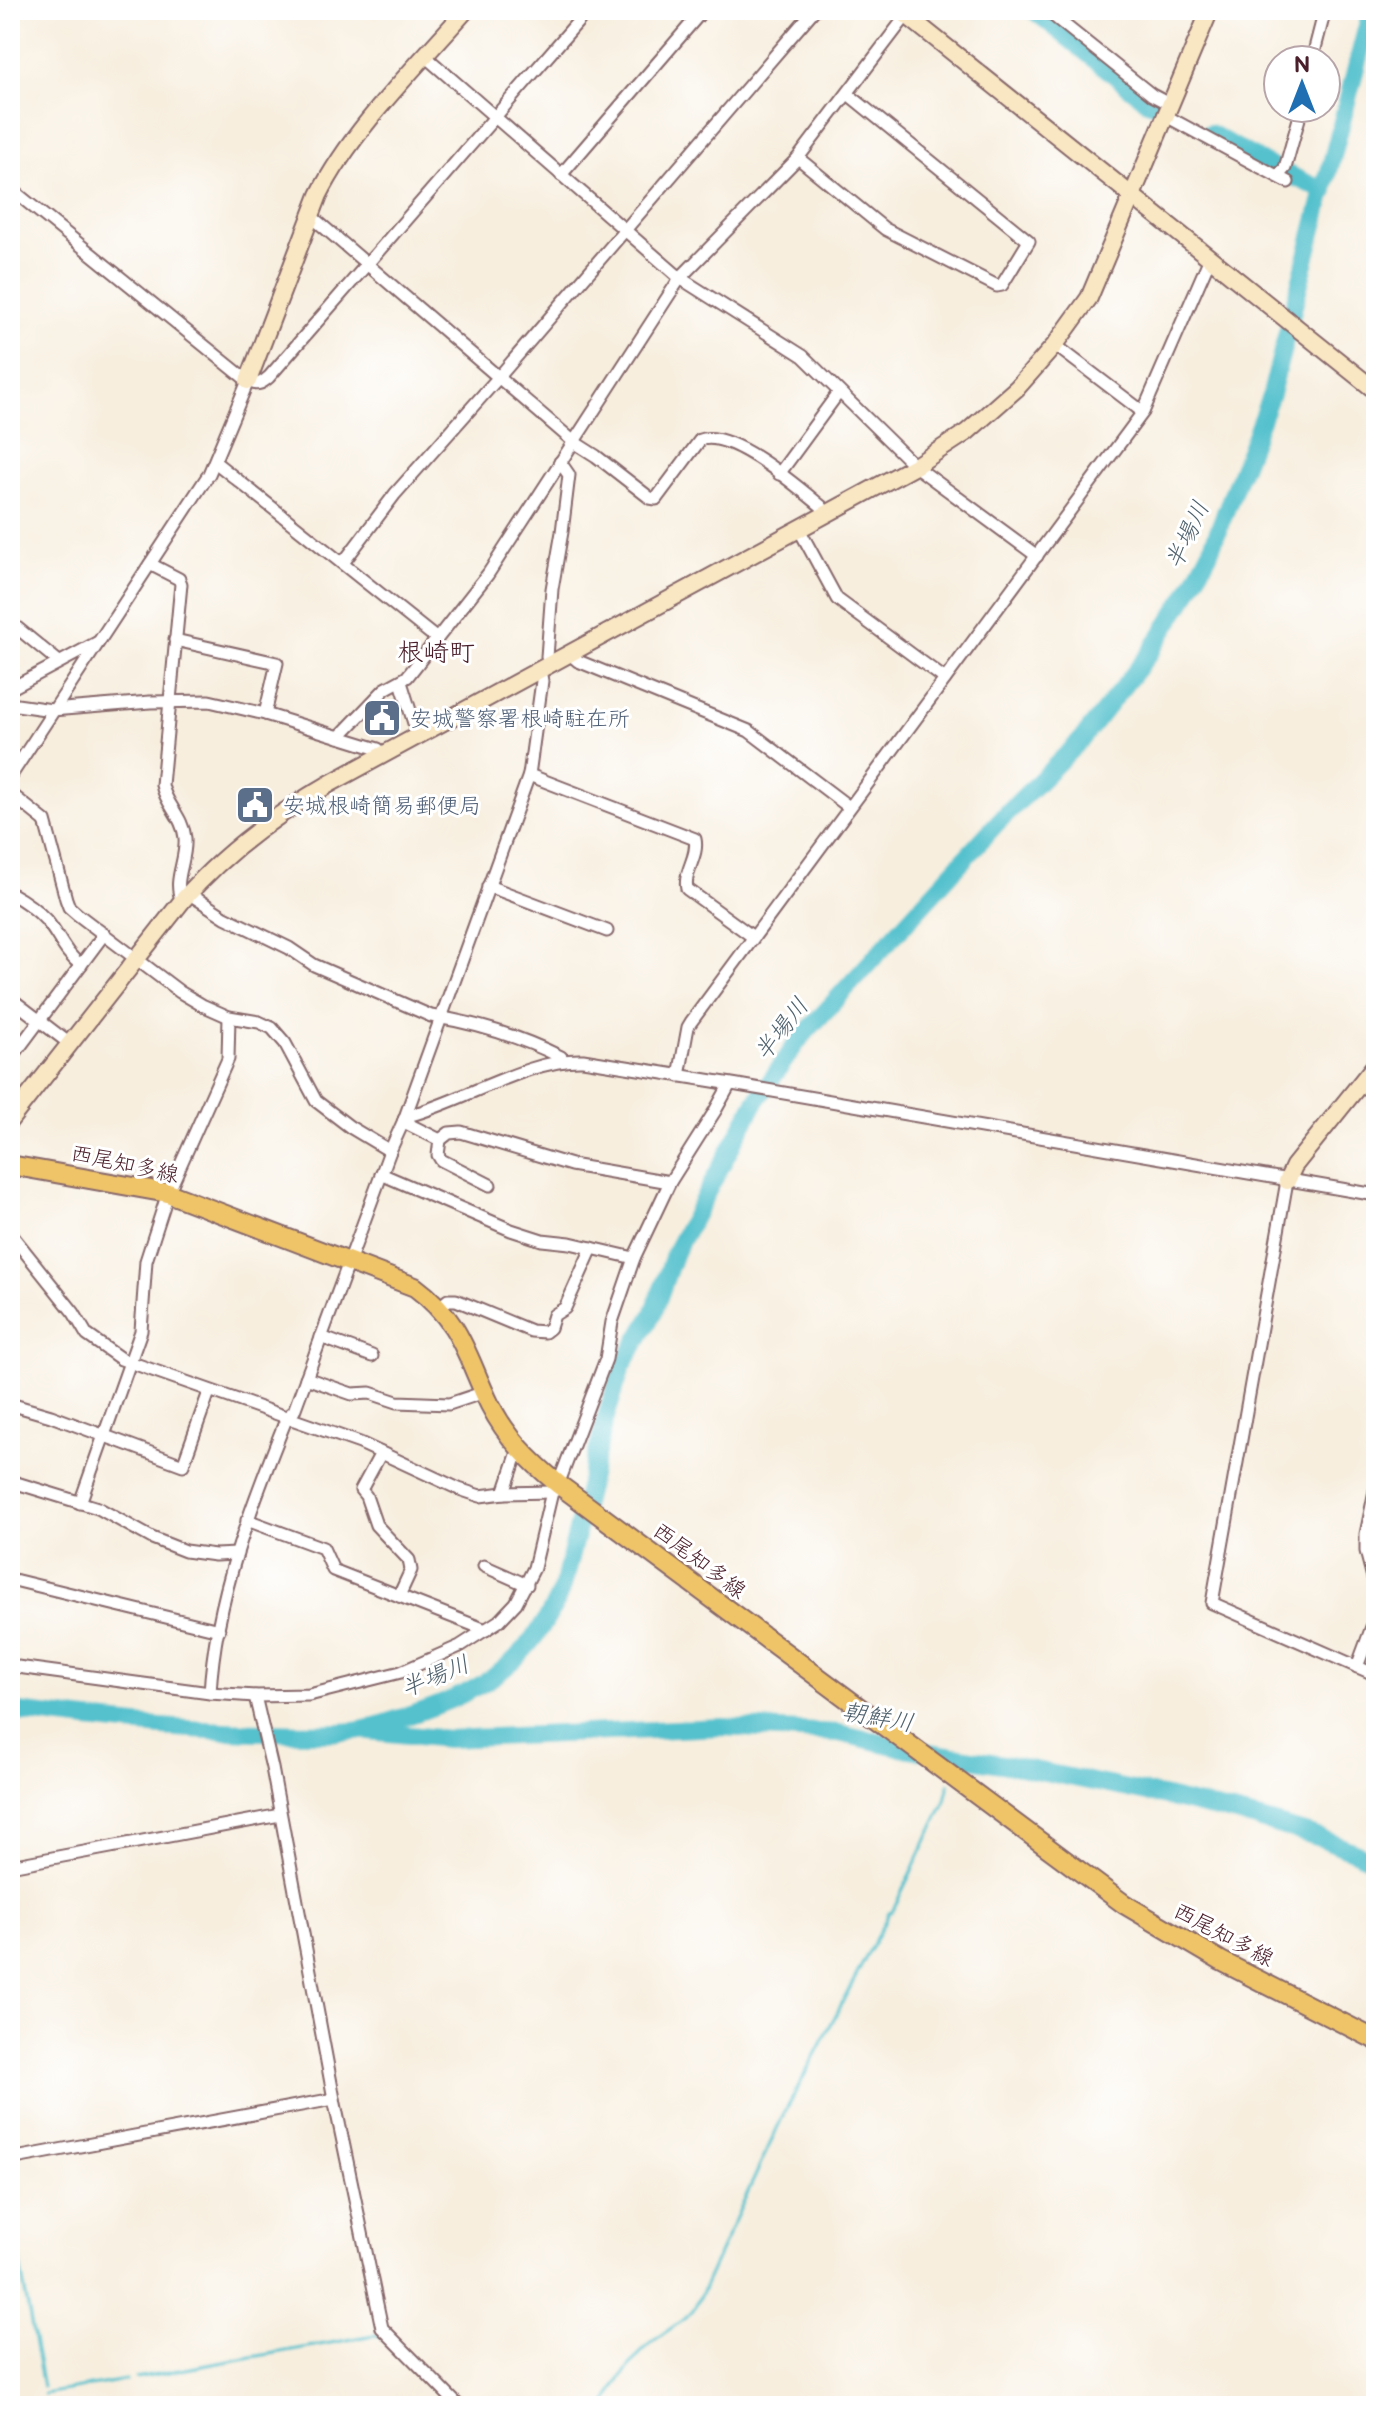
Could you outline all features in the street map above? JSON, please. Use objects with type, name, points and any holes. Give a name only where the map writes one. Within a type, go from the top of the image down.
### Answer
[{"type":"main road","name":"西尾知多線","points":[[10,1165],[168,1193],[415,1287],[440,1307],[458,1331],[485,1392],[519,1449],[560,1490],[609,1521],[1124,1904],[1221,1961],[1376,2040]]},
{"type":"street","points":[[10,777],[215,462],[325,183],[350,144],[466,10]]},
{"type":"street","points":[[10,188],[248,381],[254,385],[260,384],[588,10]]},
{"type":"street","points":[[561,175],[703,10]]},
{"type":"street","points":[[343,563],[395,494],[814,10]]},
{"type":"street","points":[[1046,10],[1168,111],[1283,175],[1297,124]]},
{"type":"street","points":[[10,1120],[185,897],[228,853],[259,829],[308,797],[418,736],[915,466],[957,439],[1017,388],[1055,345],[1093,291],[1210,10]]},
{"type":"street","points":[[1316,44],[1325,10]]},
{"type":"street","points":[[339,737],[385,689],[407,677],[488,574],[680,278],[798,158],[906,12],[1376,391]]},
{"type":"street","points":[[425,56],[680,278],[796,351],[915,466],[1037,556]]},
{"type":"street","points":[[798,158],[885,229],[997,286],[1002,285],[1029,241],[848,94]]},
{"type":"street","points":[[311,216],[574,442],[653,500],[700,440],[708,437],[749,451],[821,506],[827,514]]},
{"type":"street","points":[[679,1076],[688,1027],[1143,412],[1210,258]]},
{"type":"street","points":[[1055,345],[1143,412]]},
{"type":"street","points":[[779,474],[839,392]]},
{"type":"street","points":[[215,462],[437,639]]},
{"type":"street","points":[[210,1693],[219,1630],[247,1520],[287,1417],[294,1411],[529,775],[569,475],[560,462]]},
{"type":"street","points":[[799,529],[837,599],[945,679]]},
{"type":"street","points":[[150,564],[179,579],[181,584],[162,785],[164,795],[183,827],[184,856],[177,884],[185,897],[289,948],[314,965],[431,1016],[528,1042],[564,1061]]},
{"type":"street","points":[[10,622],[59,662]]},
{"type":"street","points":[[175,640],[277,663],[265,714]]},
{"type":"street","points":[[10,689],[98,642]]},
{"type":"street","points":[[570,654],[578,661],[749,731],[849,807]]},
{"type":"street","points":[[401,682],[418,736]]},
{"type":"street","points":[[10,704],[52,710],[209,701],[265,714],[378,749],[384,755]]},
{"type":"street","points":[[529,775],[695,839],[697,846],[686,881],[687,889],[753,937]]},
{"type":"street","points":[[10,793],[45,821],[69,907],[180,992],[210,1010],[272,1028],[285,1043],[316,1101],[350,1127],[390,1151]]},
{"type":"street","points":[[488,886],[607,931]]},
{"type":"street","points":[[10,893],[37,911],[69,956],[81,965]]},
{"type":"street","points":[[10,1060],[104,934]]},
{"type":"street","points":[[10,998],[70,1044]]},
{"type":"street","points":[[80,1503],[141,1331],[146,1261],[168,1193],[228,1059],[229,1017]]},
{"type":"street","points":[[404,1120],[539,1067],[564,1061],[595,1062],[1376,1195]]},
{"type":"street","points":[[1372,1074],[1294,1166],[1287,1181],[1212,1603],[1376,1675]]},
{"type":"street","points":[[10,1666],[256,1698],[309,1695],[375,1680],[431,1660],[460,1646],[508,1613],[527,1585],[534,1568],[606,1359],[612,1322],[634,1258],[670,1182],[734,1084]]},
{"type":"street","points":[[404,1120],[440,1140]]},
{"type":"street","points":[[490,1185],[441,1160],[438,1155],[440,1140],[449,1133],[461,1132],[571,1165],[670,1182]]},
{"type":"street","points":[[381,1174],[511,1230],[542,1240],[570,1243],[634,1258]]},
{"type":"street","points":[[10,1233],[74,1313],[87,1335],[129,1363],[287,1417],[480,1496],[560,1490]]},
{"type":"street","points":[[440,1307],[448,1300],[456,1300],[531,1331],[545,1332],[550,1328],[554,1315],[565,1308],[592,1248]]},
{"type":"street","points":[[321,1337],[372,1356]]},
{"type":"street","points":[[306,1378],[352,1394],[364,1392],[397,1402],[449,1404],[485,1392]]},
{"type":"street","points":[[10,1404],[183,1465],[209,1392]]},
{"type":"street","points":[[504,1493],[519,1449]]},
{"type":"street","points":[[381,1453],[361,1490],[376,1525],[409,1560],[411,1570],[399,1596]]},
{"type":"street","points":[[10,1481],[107,1512],[152,1538],[185,1551],[237,1554]]},
{"type":"street","points":[[1376,1486],[1366,1534],[1366,1551],[1376,1589]]},
{"type":"street","points":[[247,1520],[323,1548],[333,1570],[486,1630]]},
{"type":"street","points":[[484,1566],[527,1585]]},
{"type":"street","points":[[10,1579],[219,1630]]},
{"type":"street","points":[[1357,1667],[1376,1616]]},
{"type":"street","points":[[256,1698],[382,2328],[459,2406]]},
{"type":"street","points":[[10,1866],[280,1815]]},
{"type":"street","points":[[10,2159],[334,2099]]},
{"type":"waterway","points":[[1033,10],[1148,102],[1159,106]]},
{"type":"waterway","name":"半場川","points":[[10,1711],[200,1730],[354,1731],[434,1707],[482,1684],[520,1654],[536,1635],[563,1586],[606,1417],[622,1367],[653,1314],[675,1252],[755,1103],[799,1040],[998,822],[1082,739],[1149,654],[1186,597],[1209,554],[1271,394],[1371,10]]},
{"type":"waterway","points":[[1209,133],[1325,191]]},
{"type":"waterway","name":"朝鮮川","points":[[369,1731],[448,1739],[722,1727],[839,1733],[1162,1796],[1321,1838],[1376,1861]]},
{"type":"waterway","points":[[954,1769],[958,1756]]},
{"type":"waterway","points":[[605,2406],[637,2357],[693,2311],[781,2120],[892,1912],[944,1804],[949,1784]]},
{"type":"waterway","points":[[10,2212],[43,2387]]},
{"type":"waterway","points":[[135,2378],[375,2335],[381,2336],[446,2400]]},
{"type":"waterway","points":[[44,2394],[126,2380]]},
{"type":"place","name":"安城警察署根崎駐在所","points":[[382,718]]},
{"type":"place","name":"安城根崎簡易郵便局","points":[[255,805]]},
{"type":"district","name":"根崎町","points":[[436,652]]}]
